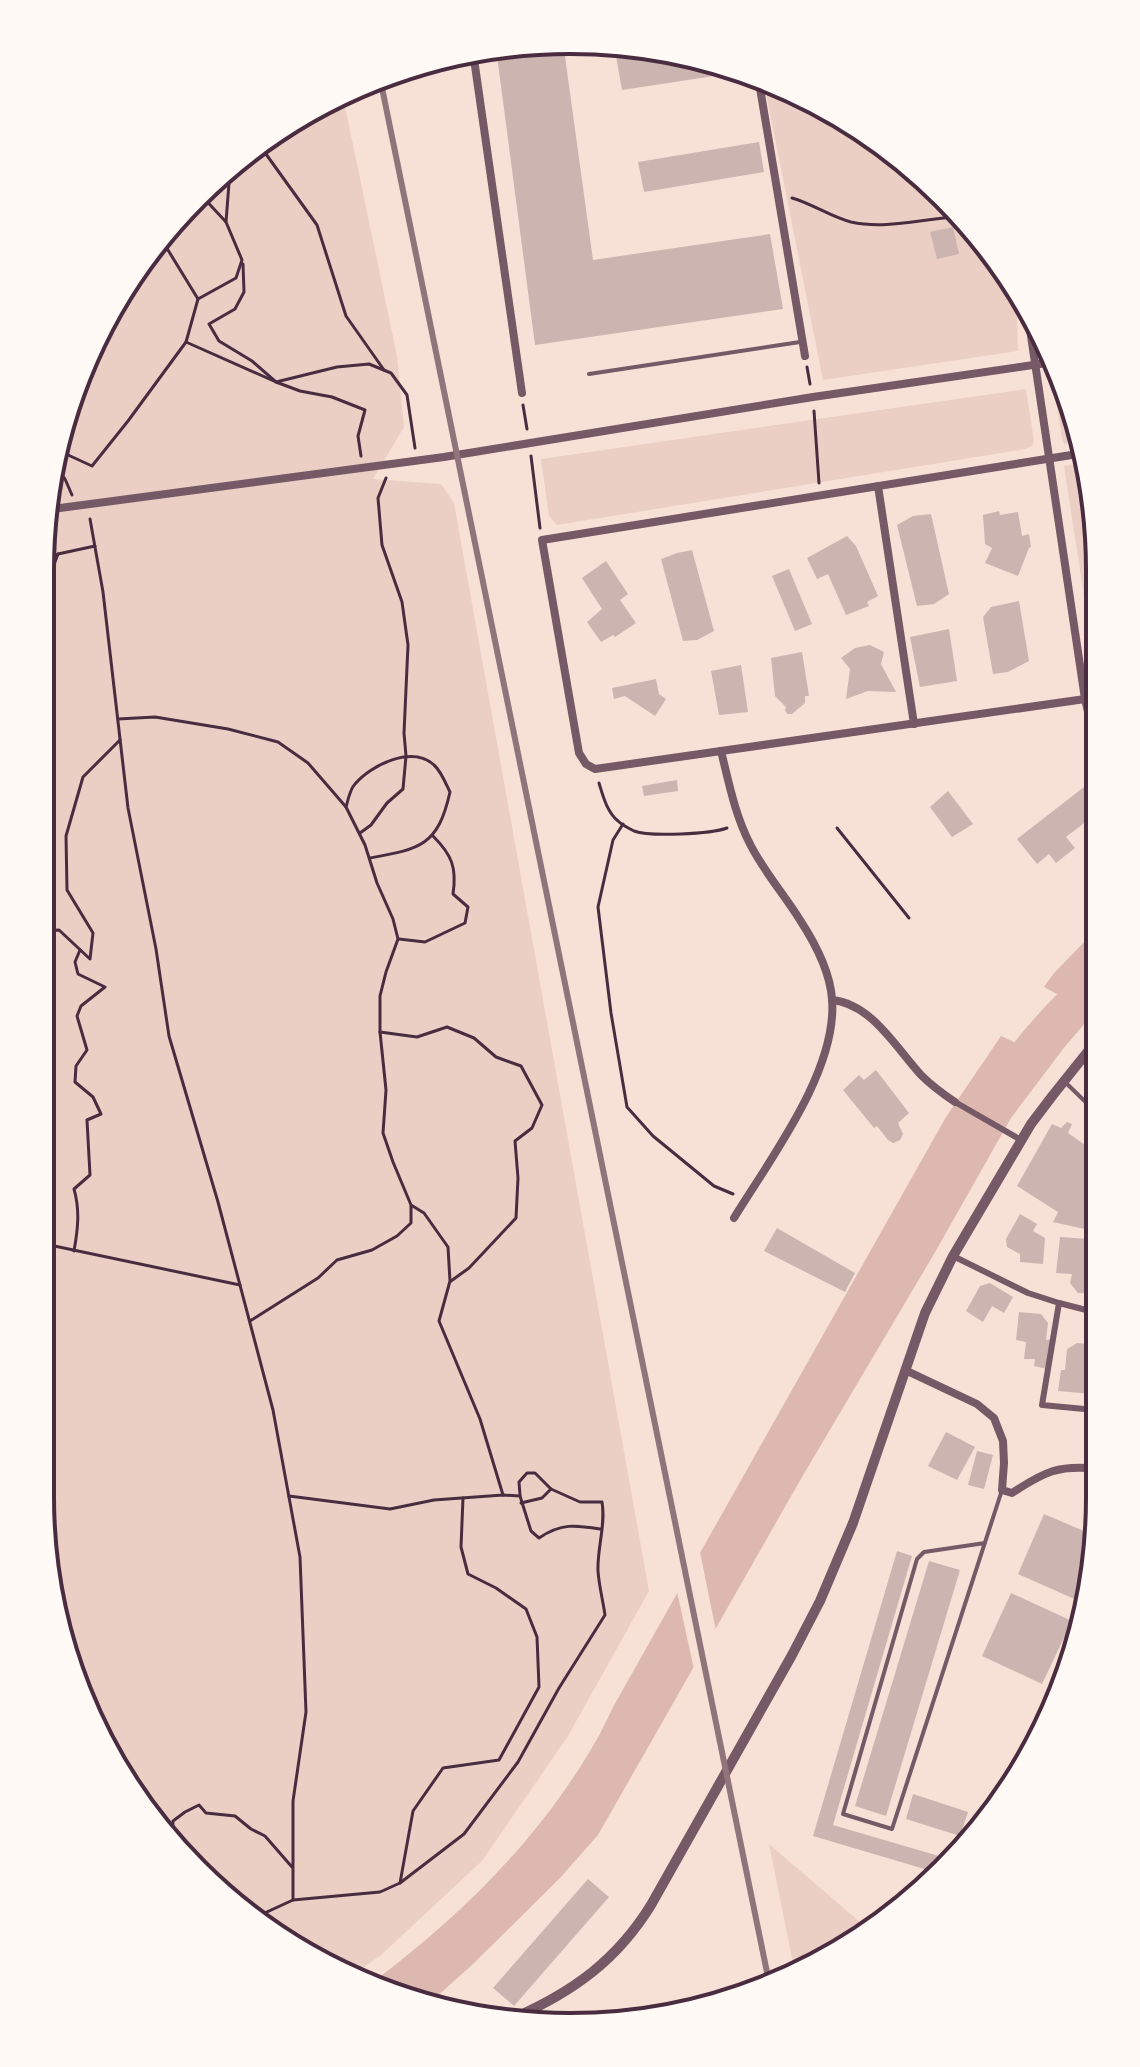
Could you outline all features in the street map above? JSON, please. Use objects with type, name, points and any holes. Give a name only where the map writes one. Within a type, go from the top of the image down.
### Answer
[{"type":"street","points":[[475,63],[522,393]]},
{"type":"street","points":[[760,90],[805,356]]},
{"type":"street","points":[[1031,339],[1086,703]]},
{"type":"street","points":[[58,508],[444,457],[813,397],[1043,364]]},
{"type":"street","points":[[1073,455],[542,540],[579,753],[586,764],[595,769],[1085,699]]},
{"type":"street","points":[[878,486],[914,724]]},
{"type":"street","points":[[721,751],[739,818],[754,852],[812,941],[825,969],[832,1000],[828,1045],[803,1106],[734,1218]]},
{"type":"street","points":[[832,1000],[850,1004],[869,1017],[923,1077],[955,1102],[1021,1140]]},
{"type":"street","points":[[528,2011],[590,1976],[623,1944],[651,1905],[820,1601],[840,1554],[925,1313],[953,1256],[1021,1140],[1086,1054]]},
{"type":"street","points":[[953,1256],[1028,1293],[1086,1310]]},
{"type":"street","points":[[1059,1303],[1042,1405],[1086,1409]]},
{"type":"street","points":[[905,1370],[977,1404],[994,1418],[1003,1441],[1002,1490],[1012,1493],[1046,1472],[1086,1467]]},
{"type":"lane","points":[[589,374],[803,341]]},
{"type":"lane","points":[[1064,1081],[1086,1102]]},
{"type":"lane","points":[[985,1543],[924,1552],[917,1559],[843,1814],[892,1829],[985,1543],[1002,1490]]},
{"type":"path","points":[[266,154],[317,225],[346,316],[384,370]]},
{"type":"path","points":[[226,222],[229,183]]},
{"type":"path","points":[[778,194],[803,201],[851,222],[893,224],[947,218]]},
{"type":"path","points":[[208,202],[226,222],[242,260],[244,292],[235,309],[209,324],[219,341],[252,361],[276,382]]},
{"type":"path","points":[[167,249],[198,299]]},
{"type":"path","points":[[67,455],[92,466],[186,342],[198,299],[236,278],[242,260]]},
{"type":"path","points":[[186,342],[276,382],[300,391],[332,397],[365,410],[358,436],[362,468]]},
{"type":"path","points":[[805,356],[813,397],[820,495]]},
{"type":"path","points":[[276,382],[337,367],[369,364],[391,373],[407,395],[417,460]]},
{"type":"path","points":[[360,833],[403,789],[406,756],[404,733],[408,645],[402,602],[382,545],[378,498],[392,463]]},
{"type":"path","points":[[532,469],[538,513]]},
{"type":"path","points":[[63,476],[76,506]]},
{"type":"path","points":[[87,504],[103,592],[128,808],[156,949],[169,1036],[218,1202],[273,1410],[300,1557],[306,1712],[293,1801],[293,1900]]},
{"type":"path","points":[[54,556],[95,546]]},
{"type":"path","points":[[54,564],[58,554]]},
{"type":"path","points":[[118,719],[155,717],[228,729],[278,742],[308,763],[346,807],[360,833],[398,939],[380,996],[386,1090],[383,1133],[411,1205],[411,1223],[397,1236],[372,1250],[337,1260],[318,1278],[250,1321]]},
{"type":"path","points":[[54,930],[59,930],[90,959],[93,933],[67,890],[66,836],[83,777],[120,740]]},
{"type":"path","points":[[346,807],[353,785],[378,765],[406,756],[435,765],[450,792],[446,811],[433,836],[408,851],[370,858]]},
{"type":"path","points":[[595,769],[606,805],[617,821],[636,832],[666,834],[721,830],[732,826],[739,818]]},
{"type":"path","points":[[623,824],[613,840],[598,907],[627,1107],[653,1136],[714,1186],[732,1194],[749,1194]]},
{"type":"path","points":[[837,828],[909,918]]},
{"type":"path","points":[[398,939],[425,942],[465,923],[468,907],[453,894],[456,875],[447,850],[433,836]]},
{"type":"path","points":[[74,1251],[79,1222],[74,1189],[90,1175],[87,1120],[101,1114],[93,1097],[75,1082],[76,1066],[87,1050],[77,1016],[81,1006],[105,987],[78,974],[75,962],[80,950]]},
{"type":"path","points":[[380,1032],[417,1037],[447,1027],[474,1038],[496,1057],[521,1066],[542,1105],[532,1128],[515,1141],[518,1178],[516,1218],[469,1268],[450,1281]]},
{"type":"path","points":[[411,1205],[424,1213],[448,1247],[450,1281],[439,1321],[480,1419],[503,1495]]},
{"type":"path","points":[[54,1246],[240,1285]]},
{"type":"path","points":[[265,1913],[293,1900],[380,1892],[400,1883],[464,1834],[518,1762],[559,1688],[605,1615],[598,1570],[604,1516],[602,1502],[580,1502],[551,1489],[535,1473],[527,1473],[519,1482],[521,1503],[531,1531],[539,1538],[554,1528],[601,1529]]},
{"type":"path","points":[[521,1503],[542,1498],[551,1489]]},
{"type":"path","points":[[289,1496],[390,1509],[434,1500],[520,1496]]},
{"type":"path","points":[[400,1883],[413,1811],[443,1768],[499,1760],[539,1687],[537,1637],[526,1609],[496,1588],[468,1574],[461,1547],[463,1498]]},
{"type":"path","points":[[173,1826],[173,1821],[199,1805],[206,1813],[235,1816],[265,1836],[293,1868]]},
{"type":"shaded area","points":[[766,93],[828,123],[910,182],[958,230],[1017,312],[1018,351],[823,380]]},
{"type":"shaded area","points":[[345,106],[397,356],[404,427],[373,479],[441,484],[454,503],[649,1591],[568,1736],[482,1861],[380,1956],[361,1969],[283,1926],[205,1862],[141,1784],[107,1725],[81,1663],[58,1564],[54,1497],[54,570],[58,503],[64,469],[81,404],[107,342],[141,283],[161,256],[205,205],[230,182],[283,141]]},
{"type":"shaded area","points":[[1026,389],[1034,441],[1032,446],[1025,449],[557,525],[549,516],[541,459]]},
{"type":"shaded area","points":[[1055,392],[1070,443],[1064,444]]},
{"type":"shaded area","points":[[1075,465],[1082,503],[1086,609],[1064,466]]},
{"type":"shaded area","points":[[1086,940],[1086,1022],[1011,1118],[598,1835],[560,1878],[438,1995],[380,1977],[437,1931],[496,1874],[573,1779],[946,1117],[1001,1036],[1023,1046],[1066,999],[1044,987]]},
{"type":"shaded area","points":[[769,1844],[861,1923],[793,1962]]},
{"type":"pier","points":[[699,1547],[717,1636],[695,1674],[676,1587]]},
{"type":"building","points":[[565,54],[593,260],[770,234],[783,309],[535,345],[497,59]]},
{"type":"building","points":[[616,56],[671,64],[717,76],[622,90]]},
{"type":"building","points":[[759,142],[764,172],[644,192],[638,162]]},
{"type":"building","points":[[953,227],[959,254],[937,259],[930,232]]},
{"type":"building","points":[[999,511],[1000,515],[1018,512],[1022,536],[1029,534],[1031,547],[1018,576],[985,563],[992,548],[985,544],[983,515]]},
{"type":"building","points":[[931,514],[949,594],[934,604],[917,606],[897,525],[913,516]]},
{"type":"building","points":[[847,536],[856,546],[878,596],[867,602],[869,606],[846,615],[828,574],[817,579],[807,558]]},
{"type":"building","points":[[692,550],[714,631],[697,640],[683,641],[661,559]]},
{"type":"building","points":[[606,561],[628,594],[620,600],[636,623],[601,642],[587,622],[602,609],[582,578]]},
{"type":"building","points":[[789,569],[812,624],[795,631],[772,576]]},
{"type":"building","points":[[1019,601],[1029,661],[1008,672],[993,674],[983,617],[991,607]]},
{"type":"building","points":[[949,629],[957,681],[920,687],[910,637]]},
{"type":"building","points":[[870,645],[884,652],[881,664],[896,692],[868,691],[846,699],[850,669],[841,658],[855,648]]},
{"type":"building","points":[[802,652],[809,696],[805,696],[805,703],[792,714],[787,714],[786,707],[775,696],[771,658]]},
{"type":"building","points":[[741,665],[748,712],[719,715],[711,671]]},
{"type":"building","points":[[656,679],[659,694],[666,699],[655,716],[625,696],[614,699],[612,688]]},
{"type":"building","points":[[677,780],[678,791],[644,796],[642,786]]},
{"type":"building","points":[[1086,786],[1086,822],[1066,837],[1075,848],[1056,863],[1049,854],[1037,864],[1017,839]]},
{"type":"building","points":[[948,791],[973,824],[952,837],[930,807]]},
{"type":"building","points":[[876,1070],[909,1113],[898,1123],[903,1134],[900,1140],[893,1143],[877,1126],[874,1128],[843,1090],[859,1075],[864,1080]]},
{"type":"building","points":[[1067,1122],[1072,1124],[1068,1133],[1086,1146],[1086,1229],[1053,1222],[1058,1212],[1017,1186],[1052,1124],[1061,1128]]},
{"type":"building","points":[[1020,1214],[1037,1224],[1033,1231],[1045,1238],[1043,1264],[1020,1262],[1020,1254],[1007,1247],[1006,1239]]},
{"type":"building","points":[[777,1228],[855,1273],[845,1292],[764,1251]]},
{"type":"building","points":[[1060,1237],[1086,1239],[1086,1293],[1078,1293],[1070,1283],[1072,1274],[1056,1273]]},
{"type":"building","points":[[990,1283],[1013,1297],[1004,1313],[992,1306],[983,1322],[966,1311],[980,1286]]},
{"type":"building","points":[[1019,1312],[1041,1314],[1048,1323],[1046,1340],[1051,1339],[1047,1369],[1034,1366],[1035,1359],[1024,1359],[1026,1342],[1016,1340]]},
{"type":"building","points":[[1077,1343],[1086,1344],[1086,1393],[1058,1391],[1061,1370],[1065,1370],[1067,1349]]},
{"type":"building","points":[[946,1432],[975,1447],[957,1480],[928,1466]]},
{"type":"building","points":[[977,1451],[993,1455],[984,1489],[968,1485]]},
{"type":"building","points":[[1044,1514],[1085,1531],[1076,1600],[1018,1574]]},
{"type":"building","points":[[897,1551],[912,1556],[833,1825],[940,1856],[927,1870],[813,1836]]},
{"type":"building","points":[[929,1561],[960,1570],[886,1816],[855,1806]]},
{"type":"building","points":[[1011,1593],[1071,1620],[1042,1684],[982,1656]]},
{"type":"building","points":[[913,1794],[968,1812],[959,1836],[906,1819]]},
{"type":"building","points":[[588,1879],[609,1897],[514,2006],[493,1988]]},
{"type":"waterway","points":[[1008,1068],[1050,1016],[1086,981]]},
{"type":"railway","points":[[382,89],[767,1974]]}]
